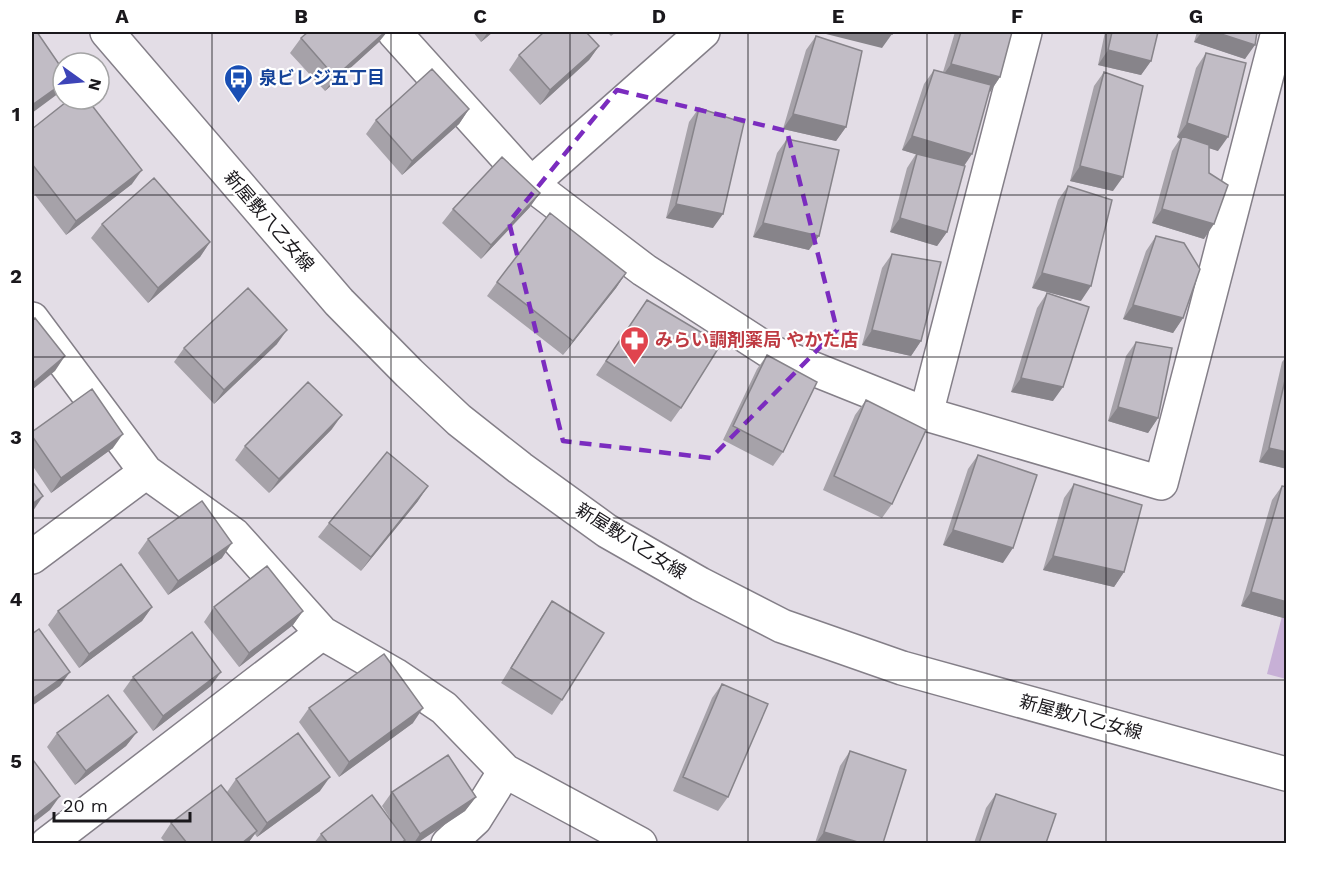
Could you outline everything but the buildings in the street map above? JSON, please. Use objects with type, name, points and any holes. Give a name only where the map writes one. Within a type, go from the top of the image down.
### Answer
[{"type":"street","name":"新屋敷八乙女線","points":[[107,32],[339,302],[409,373],[459,420],[607,531],[700,584],[782,626],[902,668],[1287,774]]},
{"type":"street","points":[[394,32],[531,184],[644,270],[769,351],[926,414],[1161,483],[1278,32]]},
{"type":"street","points":[[531,184],[703,32]]},
{"type":"street","points":[[926,414],[1025,32]]},
{"type":"street","points":[[32,319],[146,472],[234,535],[322,633],[395,675],[444,708],[505,771],[640,843]]},
{"type":"street","points":[[32,557],[146,472]]},
{"type":"street","points":[[47,843],[322,633]]},
{"type":"street","points":[[448,843],[475,819],[505,771]]},
{"type":"highlighted area","points":[[617,90],[787,131],[837,330],[711,458],[563,441],[509,222]]},
{"type":"shaded area","points":[[1286,601],[1286,679],[1267,674]]},
{"type":"place","name":"泉ビレジ五丁目","points":[[238,104]]},
{"type":"place","name":"みらい調剤薬局 やかた店","points":[[634,366]]}]
